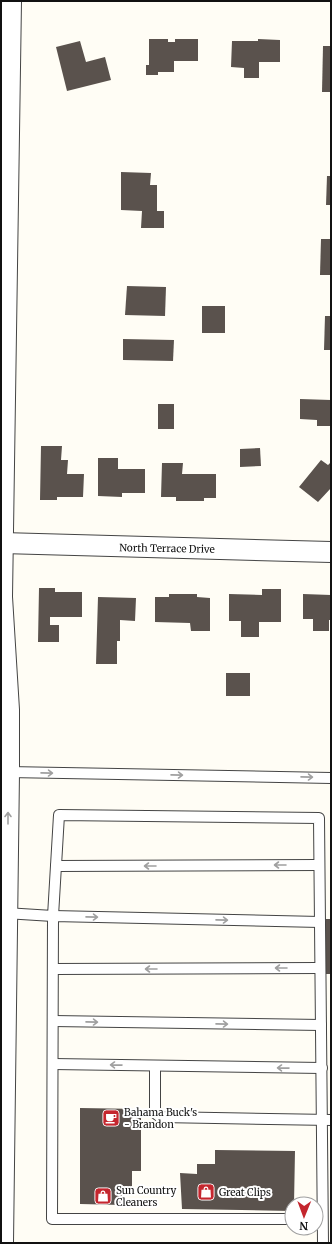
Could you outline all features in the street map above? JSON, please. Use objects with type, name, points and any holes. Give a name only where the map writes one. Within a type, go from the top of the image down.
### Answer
[{"type":"street","points":[[1,600],[5,94],[10,1]]},
{"type":"street","name":"North Terrace Drive","points":[[2,543],[331,552]]},
{"type":"street","points":[[1,597],[8,710],[8,772],[4,913],[2,1243]]},
{"type":"lane","points":[[8,772],[331,778]]},
{"type":"lane","points":[[284,1219],[52,1219],[53,916],[59,815],[319,818],[321,1025],[327,1168],[324,1206]]},
{"type":"lane","points":[[56,866],[319,865]]},
{"type":"lane","points":[[4,913],[53,916],[320,922]]},
{"type":"lane","points":[[53,969],[320,968]]},
{"type":"lane","points":[[53,1021],[321,1025]]},
{"type":"lane","points":[[53,1064],[322,1068]]},
{"type":"lane","points":[[155,1066],[155,1113],[160,1117],[326,1120]]},
{"type":"building","points":[[149,39],[168,39],[168,42],[175,42],[175,39],[198,39],[198,61],[174,61],[174,72],[158,72],[158,75],[146,75],[146,65],[149,65]]},
{"type":"building","points":[[258,39],[280,40],[280,62],[259,62],[259,78],[244,78],[244,68],[231,67],[232,41],[258,41]]},
{"type":"building","points":[[80,41],[86,62],[105,57],[111,80],[67,91],[56,47]]},
{"type":"building","points":[[323,46],[331,46],[331,92],[322,92]]},
{"type":"building","points":[[121,172],[151,173],[150,185],[157,185],[157,211],[164,211],[164,228],[141,228],[142,211],[121,210]]},
{"type":"building","points":[[327,176],[331,176],[331,205],[326,205]]},
{"type":"building","points":[[321,239],[331,239],[331,275],[320,275]]},
{"type":"building","points":[[127,286],[166,287],[165,316],[125,315]]},
{"type":"building","points":[[202,306],[225,306],[225,333],[202,333]]},
{"type":"building","points":[[325,316],[331,316],[331,350],[324,350]]},
{"type":"building","points":[[123,339],[174,340],[173,361],[123,360]]},
{"type":"building","points":[[300,399],[331,400],[331,426],[317,426],[317,420],[300,419]]},
{"type":"building","points":[[158,404],[174,404],[174,429],[158,429]]},
{"type":"building","points":[[41,446],[62,446],[61,460],[68,460],[67,474],[84,474],[83,497],[57,497],[57,500],[40,500]]},
{"type":"building","points":[[260,448],[261,466],[240,467],[240,449]]},
{"type":"building","points":[[98,458],[118,458],[118,469],[145,469],[145,493],[122,493],[122,497],[98,496]]},
{"type":"building","points":[[321,460],[328,465],[331,462],[331,488],[318,502],[299,487]]},
{"type":"building","points":[[162,463],[183,463],[182,474],[216,474],[216,498],[204,498],[204,501],[176,501],[176,497],[161,497]]},
{"type":"building","points":[[39,588],[55,588],[55,592],[82,592],[82,617],[50,617],[50,625],[59,625],[59,642],[38,642]]},
{"type":"building","points":[[262,589],[281,589],[281,622],[259,622],[259,637],[241,637],[241,621],[229,621],[229,594],[262,595]]},
{"type":"building","points":[[169,594],[197,594],[197,597],[210,598],[210,631],[191,631],[190,623],[155,622],[155,597],[169,597]]},
{"type":"building","points":[[303,594],[331,595],[331,620],[329,620],[329,631],[313,631],[313,619],[303,619]]},
{"type":"building","points":[[98,597],[136,598],[135,621],[120,620],[120,641],[117,641],[117,664],[96,664]]},
{"type":"building","points":[[226,673],[250,673],[250,696],[226,696]]},
{"type":"building","points":[[326,919],[331,919],[331,974],[325,974]]},
{"type":"building","points":[[80,1108],[141,1109],[141,1171],[132,1171],[132,1187],[122,1187],[122,1205],[80,1204]]},
{"type":"building","points":[[215,1150],[295,1151],[294,1196],[284,1196],[284,1211],[182,1209],[180,1173],[197,1174],[197,1164],[215,1164]]},
{"type":"place","name":"Bahama Buck's - Brandon","points":[[111,1118]]},
{"type":"place","name":"Great Clips","points":[[206,1192]]},
{"type":"place","name":"Sun Country Cleaners","points":[[103,1196]]}]
